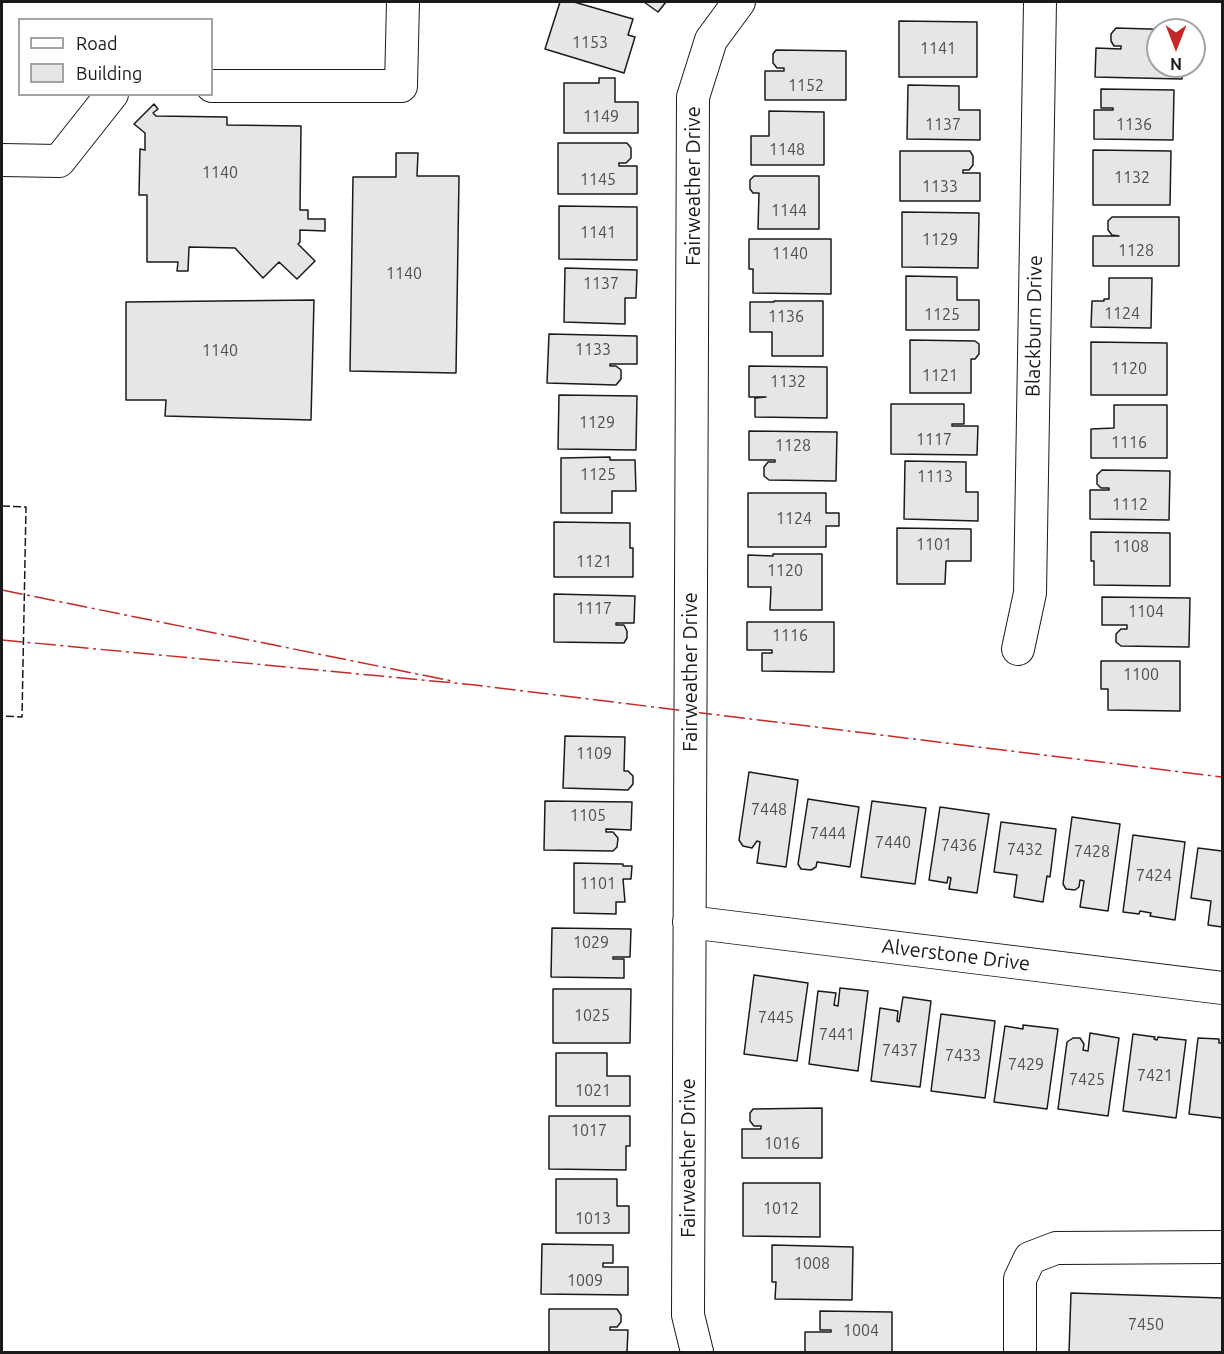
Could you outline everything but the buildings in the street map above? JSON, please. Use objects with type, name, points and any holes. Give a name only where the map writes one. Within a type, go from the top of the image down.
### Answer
[{"type":"street","points":[[213,86],[401,86],[403,2]]},
{"type":"street","name":"Fairweather Drive","points":[[697,1353],[688,1315],[693,97],[711,40],[739,2]]},
{"type":"street","name":"Blackburn Drive","points":[[1018,650],[1029,593],[1040,2]]},
{"type":"street","points":[[2,160],[59,161],[110,96]]},
{"type":"street","name":"Alverstone Drive","points":[[689,922],[1222,988]]},
{"type":"street","points":[[1020,1353],[1020,1279],[1030,1258],[1056,1248],[1222,1247]]},
{"type":"fence","points":[[2,506],[26,507],[22,717],[2,716]]},
{"type":"power","points":[[2,590],[452,681]]},
{"type":"power","points":[[2,640],[475,685],[1222,777]]}]
